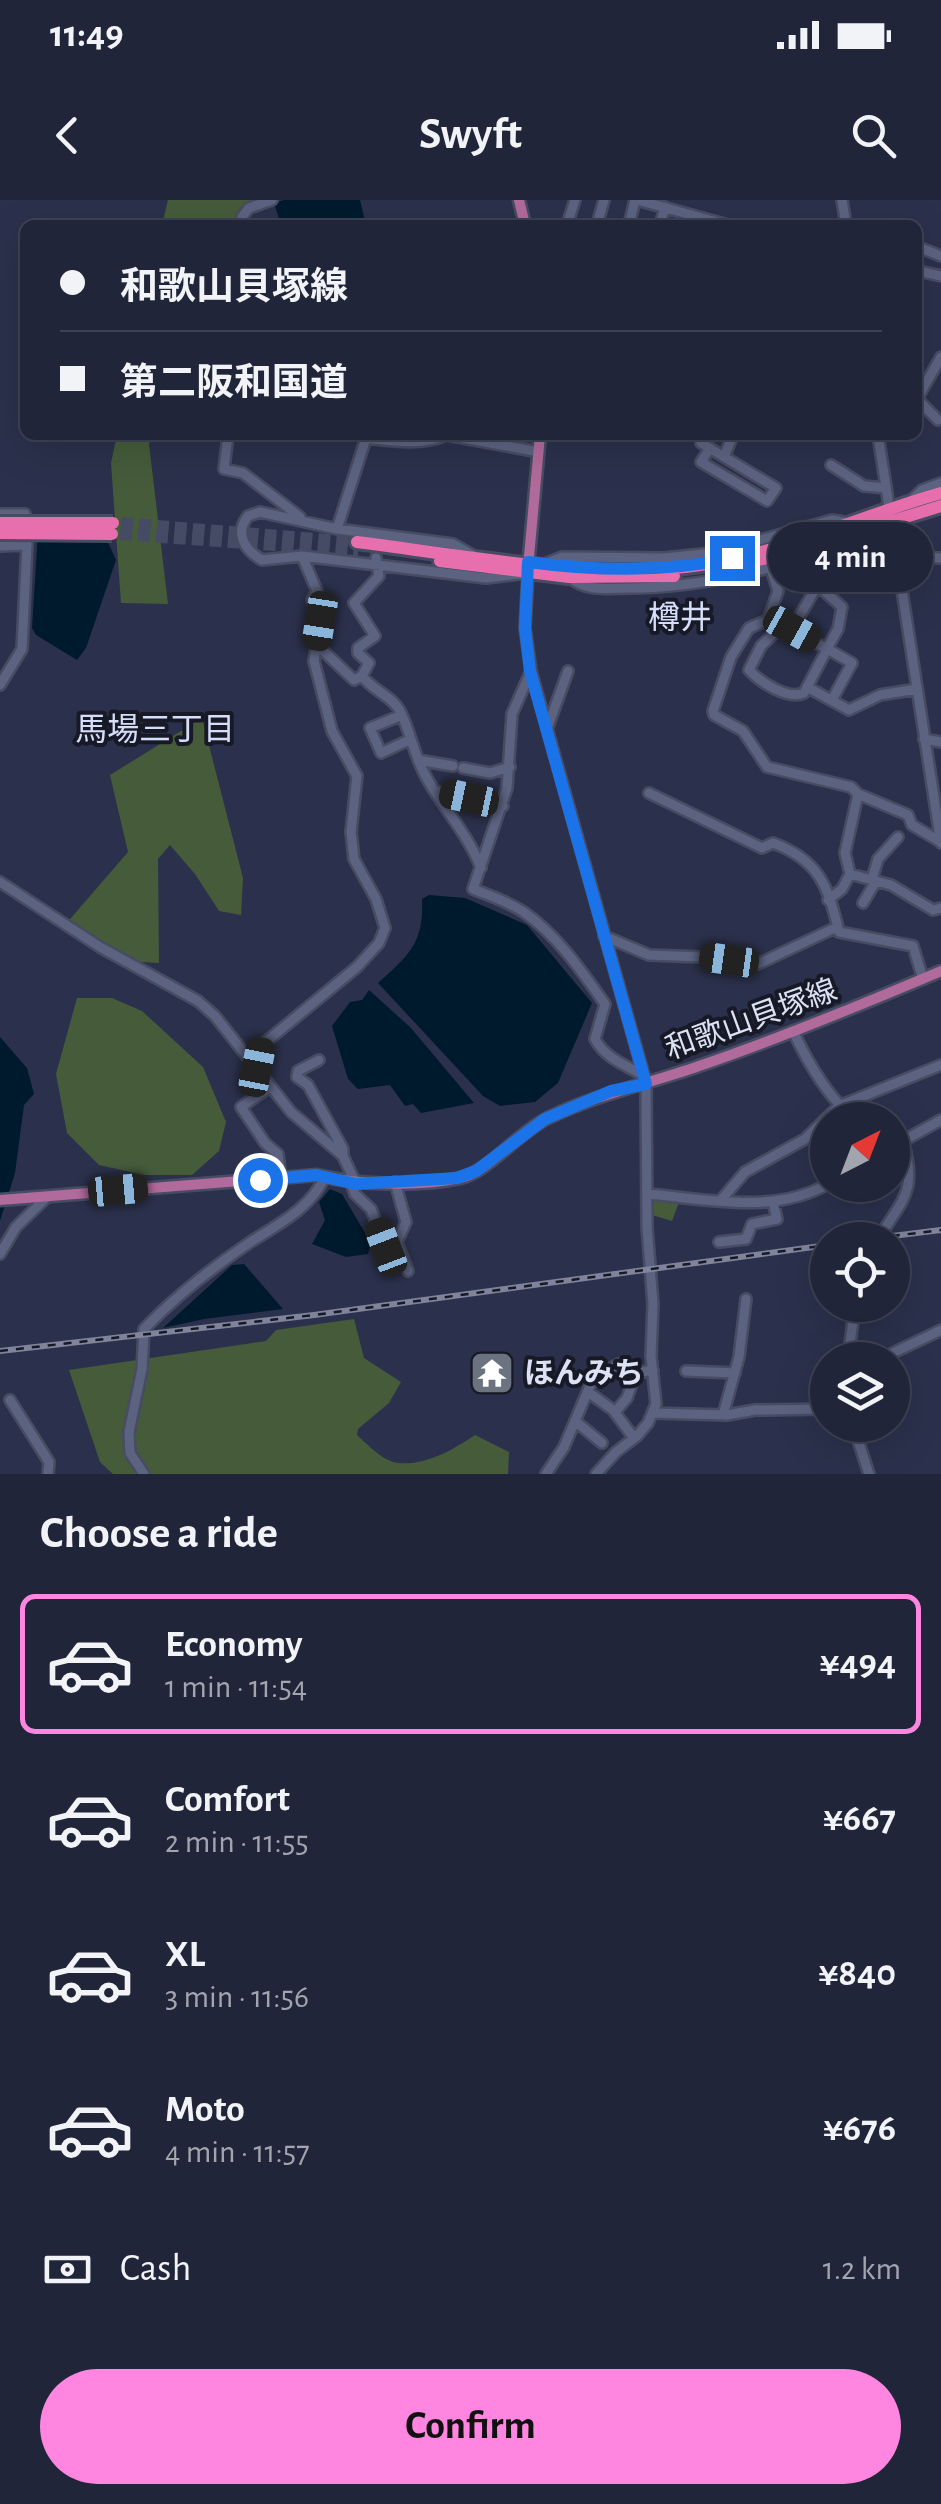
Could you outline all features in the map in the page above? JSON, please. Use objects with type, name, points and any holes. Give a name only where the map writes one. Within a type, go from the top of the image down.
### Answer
[{"type":"highway","points":[[938,509],[887,519],[851,524],[708,564],[620,569],[545,564],[528,568],[358,547],[474,556],[528,568],[568,577],[693,574],[749,564],[887,519],[910,502],[941,493]]},
{"type":"highway","points":[[0,523],[116,529],[0,533]]},
{"type":"main road","points":[[528,568],[539,440]]},
{"type":"main road","name":"和歌山貝塚線","points":[[0,1200],[281,1178],[325,1177],[354,1184],[468,1175],[545,1119],[645,1079],[793,1032],[941,971]]},
{"type":"street","points":[[243,220],[249,208],[272,200]]},
{"type":"street","points":[[636,200],[706,220]]},
{"type":"street","points":[[661,220],[665,207]]},
{"type":"street","points":[[922,391],[941,358]]},
{"type":"street","points":[[922,402],[938,420]]},
{"type":"street","points":[[227,440],[224,469],[244,474],[306,522]]},
{"type":"street","points":[[337,528],[365,440]]},
{"type":"street","points":[[473,440],[538,452]]},
{"type":"street","points":[[724,457],[732,440]]},
{"type":"street","points":[[771,569],[778,591],[768,620],[749,628],[731,657],[714,714],[743,731],[767,767],[851,787],[858,794],[908,816],[912,826],[941,836],[898,556],[887,519],[879,440]]},
{"type":"street","points":[[705,446],[724,457],[776,488],[768,500],[702,462],[705,446]]},
{"type":"street","points":[[831,465],[864,486],[886,488]]},
{"type":"street","points":[[745,487],[752,474]]},
{"type":"street","points":[[910,502],[922,490],[941,483]]},
{"type":"street","points":[[474,556],[452,544],[379,537],[260,512],[248,516],[242,534],[245,546],[262,560],[302,556],[377,561],[486,578],[528,568],[525,628],[530,671],[645,1079],[656,1392],[652,1413],[634,1438],[596,1474]]},
{"type":"street","points":[[0,514],[25,514],[28,545],[22,649],[0,685]]},
{"type":"street","points":[[568,577],[587,588],[705,584],[771,569],[864,539],[887,519]]},
{"type":"street","points":[[0,546],[28,545]]},
{"type":"street","points":[[257,1067],[262,1044],[357,967],[379,942],[385,928],[376,899],[354,859],[351,832],[357,776],[332,731],[314,660],[320,621],[312,600],[317,591],[302,556]]},
{"type":"street","points":[[898,556],[941,558]]},
{"type":"street","points":[[316,644],[354,680],[362,676],[368,663],[358,654],[358,648],[375,636],[354,603],[379,576],[377,561]]},
{"type":"street","points":[[795,562],[842,608],[838,629],[827,649],[807,687],[801,695],[793,696],[753,676],[749,670],[765,641],[780,628],[792,629],[827,649],[852,663],[832,700]]},
{"type":"street","points":[[792,629],[816,586]]},
{"type":"street","points":[[530,671],[512,714],[510,767],[503,806],[473,888],[524,912],[543,928],[605,1004],[596,1045],[645,1079]]},
{"type":"street","points":[[546,729],[568,671]]},
{"type":"street","points":[[362,676],[372,690],[393,702],[402,716],[418,760],[471,843],[481,868]]},
{"type":"street","points":[[807,687],[853,710],[880,695],[917,689]]},
{"type":"street","points":[[402,716],[370,728],[381,753],[409,740]]},
{"type":"street","points":[[924,739],[941,742]]},
{"type":"street","points":[[418,760],[490,773],[510,767]]},
{"type":"street","points":[[435,792],[503,806]]},
{"type":"street","points":[[649,794],[762,848],[773,843],[798,853],[813,867],[839,932],[913,946],[923,979]]},
{"type":"street","points":[[828,900],[842,889],[850,874],[845,853],[858,794]]},
{"type":"street","points":[[864,903],[878,859],[898,837]]},
{"type":"street","points":[[850,874],[874,880],[933,910],[941,908]]},
{"type":"street","points":[[0,882],[114,955],[198,1000],[291,1112],[343,1156]]},
{"type":"street","points":[[604,936],[649,955],[701,956],[758,964],[837,927]]},
{"type":"street","points":[[793,1032],[810,1069],[830,1088],[837,1102]]},
{"type":"street","points":[[319,1060],[298,1071],[296,1077],[308,1085],[343,1149],[355,1194],[371,1209],[386,1247],[397,1242],[406,1222],[395,1182]]},
{"type":"street","points":[[849,1102],[941,1065]]},
{"type":"street","points":[[270,1087],[241,1107],[265,1143],[278,1154],[281,1178]]},
{"type":"street","points":[[910,1136],[941,1120]]},
{"type":"street","points":[[721,1200],[745,1172],[810,1133]]},
{"type":"street","points":[[144,1474],[130,1453],[130,1432],[142,1369],[144,1329],[248,1244],[274,1230],[316,1196],[325,1177]]},
{"type":"street","points":[[647,1194],[773,1202],[810,1192]]},
{"type":"street","points":[[0,1254],[16,1227],[47,1197]]},
{"type":"street","points":[[719,1242],[746,1239],[752,1224],[777,1219],[773,1202]]},
{"type":"street","points":[[397,1242],[408,1271]]},
{"type":"street","points":[[723,1415],[735,1373],[746,1299]]},
{"type":"street","points":[[910,1345],[938,1331],[941,1345]]},
{"type":"street","points":[[548,1473],[592,1382],[618,1364],[637,1373],[653,1370]]},
{"type":"street","points":[[686,1371],[735,1373]]},
{"type":"street","points":[[615,1412],[632,1384]]},
{"type":"street","points":[[588,1392],[615,1412],[634,1438]]},
{"type":"street","points":[[10,1400],[50,1462],[48,1474]]},
{"type":"street","points":[[652,1413],[723,1415],[810,1409]]},
{"type":"street","points":[[575,1420],[602,1443]]},
{"type":"street","points":[[859,1442],[870,1474]]},
{"type":"green space","points":[[168,200],[250,200],[247,220],[163,220]]},
{"type":"green space","points":[[116,440],[150,440],[168,604],[121,603],[111,463]]},
{"type":"green space","points":[[202,718],[243,878],[241,915],[219,911],[170,845],[158,859],[159,963],[123,961],[65,925],[128,852],[110,775]]},
{"type":"green space","points":[[77,998],[112,998],[142,1011],[203,1067],[226,1122],[219,1151],[192,1175],[144,1175],[99,1165],[67,1133],[56,1074]]},
{"type":"green space","points":[[655,1198],[680,1200],[672,1221],[652,1215]]},
{"type":"green space","points":[[354,1319],[364,1358],[401,1382],[389,1403],[358,1429],[357,1435],[387,1459],[408,1463],[439,1455],[475,1435],[509,1452],[508,1474],[113,1474],[100,1462],[69,1370],[266,1341],[276,1330]]},
{"type":"water","points":[[360,200],[365,220],[279,220],[274,203]]},
{"type":"water","points":[[39,515],[98,520],[116,560],[86,648],[77,660],[36,635],[32,628]]},
{"type":"water","points":[[429,895],[465,898],[527,925],[592,1003],[558,1083],[535,1102],[500,1106],[483,1096],[378,983],[412,947],[420,927],[422,899]]},
{"type":"water","points":[[369,990],[411,1028],[474,1103],[421,1113],[413,1104],[405,1106],[390,1085],[358,1089],[348,1079],[332,1026],[350,1002],[362,1000]]},
{"type":"water","points":[[0,1037],[27,1068],[34,1094],[24,1105],[15,1173],[0,1221]]},
{"type":"water","points":[[330,1189],[342,1194],[371,1243],[368,1254],[346,1257],[312,1244],[325,1220],[319,1202]]},
{"type":"water","points":[[244,1264],[283,1309],[163,1328],[232,1265]]},
{"type":"tunnel","points":[[121,523],[352,542]]},
{"type":"tunnel","points":[[120,534],[358,551]]},
{"type":"railway","points":[[910,1234],[941,1230]]},
{"type":"railway","points":[[0,1351],[314,1315],[810,1247]]},
{"type":"place","name":"ほんみち","points":[[492,1373]]},
{"type":"district","name":"樽井","points":[[680,617]]},
{"type":"district","name":"馬場三丁目","points":[[155,729]]},
{"type":"route","points":[[260,1180],[316,1175],[356,1184],[457,1178],[476,1171],[545,1119],[611,1091],[646,1084],[530,671],[525,628],[528,562],[656,569],[732,558]]}]
